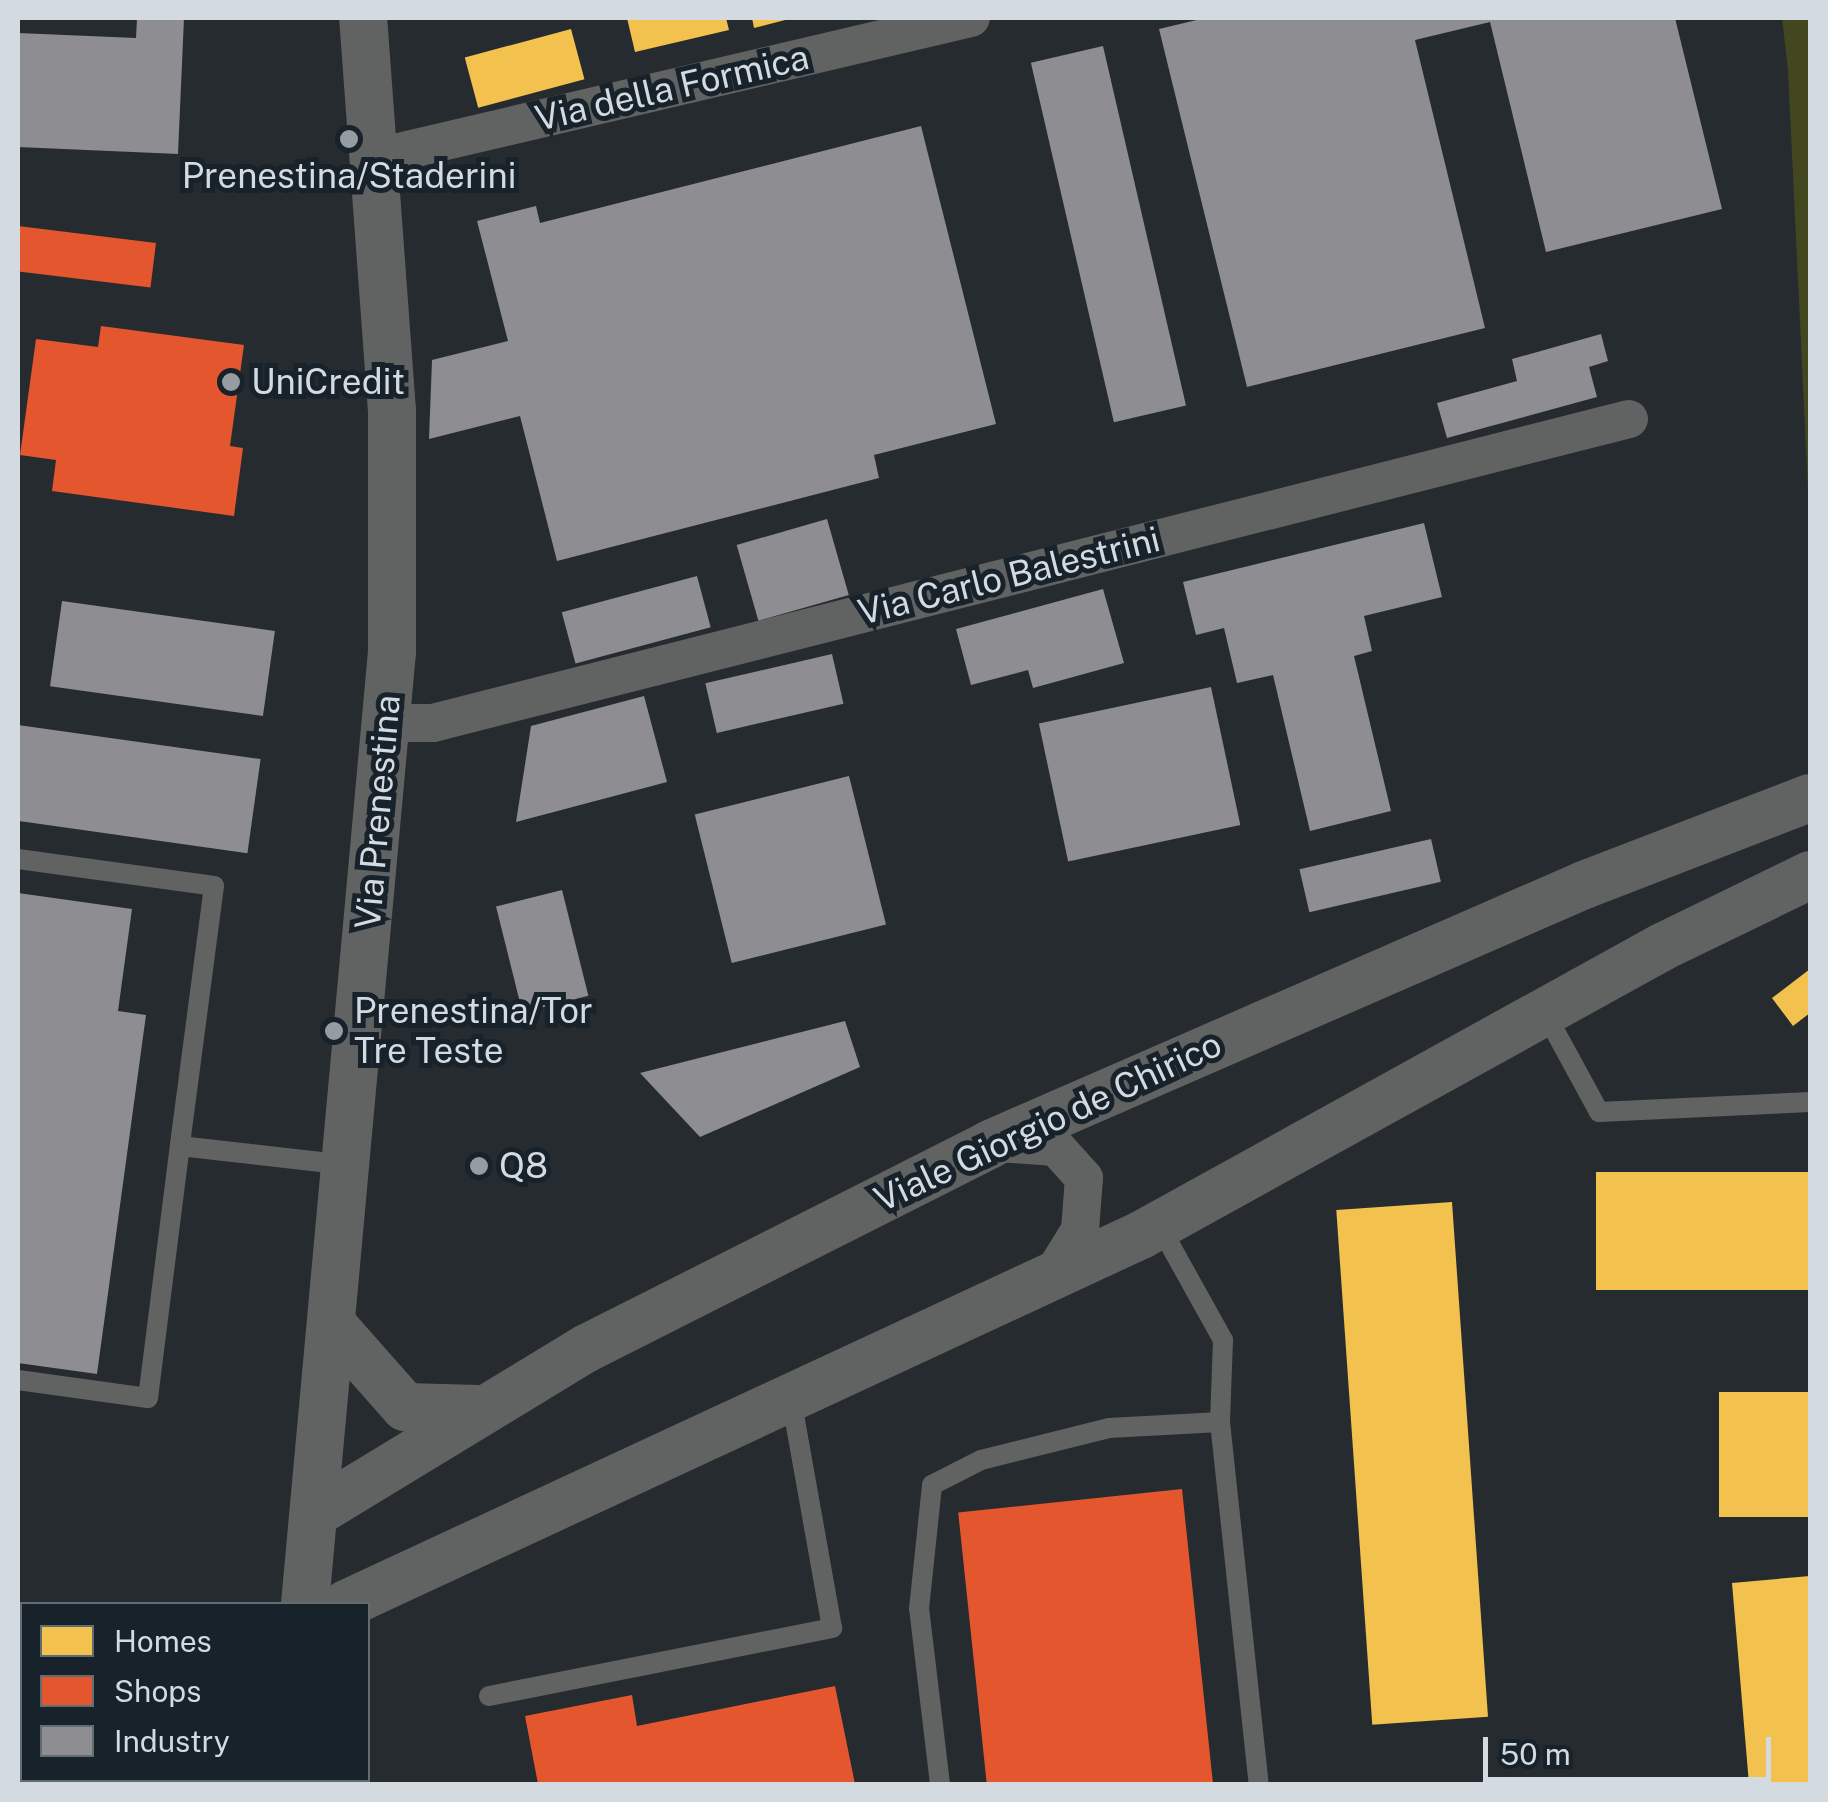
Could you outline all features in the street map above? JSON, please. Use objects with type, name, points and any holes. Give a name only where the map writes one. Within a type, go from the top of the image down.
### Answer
[{"type":"street","name":"Via Prenestina","points":[[305,1602],[336,1329],[387,723],[394,496],[363,18]]},
{"type":"street","name":"Via della Formica","points":[[373,158],[972,18]]},
{"type":"street","name":"Via Carlo Balestrini","points":[[387,723],[433,723],[1629,418]]},
{"type":"street","name":"Viale Giorgio de Chirico","points":[[317,1512],[488,1408],[990,1144],[1584,884],[1810,798]]},
{"type":"street","points":[[350,1602],[790,1395],[1048,1280],[1159,1225],[1544,1011],[1807,886]]},
{"type":"street","points":[[990,1144],[1056,1148],[1084,1178],[1080,1230],[1048,1280]]},
{"type":"street","points":[[336,1329],[412,1411],[488,1408]]},
{"type":"lane","points":[[18,859],[214,886],[148,1398],[18,1380]]},
{"type":"lane","points":[[1544,1011],[1600,1112],[1810,1102]]},
{"type":"lane","points":[[180,1146],[349,1165]]},
{"type":"lane","points":[[1159,1225],[1223,1340],[1220,1422],[1260,1784]]},
{"type":"lane","points":[[489,1696],[832,1628],[790,1395]]},
{"type":"lane","points":[[940,1784],[919,1609],[932,1485],[981,1460],[1109,1428],[1220,1422]]},
{"type":"green space","points":[[1782,18],[1810,18],[1810,532],[1788,70]]},
{"type":"building: Homes","points":[[627,18],[726,18],[729,30],[635,52]]},
{"type":"building: Homes","points":[[752,18],[789,18],[789,19],[754,28]]},
{"type":"building: Homes","points":[[571,29],[584,79],[478,108],[465,57]]},
{"type":"building: Homes","points":[[1810,969],[1810,1013],[1793,1026],[1772,998]]},
{"type":"building: Homes","points":[[1596,1172],[1810,1172],[1810,1290],[1596,1290]]},
{"type":"building: Homes","points":[[1452,1202],[1488,1717],[1372,1725],[1336,1210]]},
{"type":"building: Homes","points":[[1719,1392],[1810,1392],[1810,1517],[1719,1517]]},
{"type":"building: Homes","points":[[1810,1576],[1810,1784],[1749,1784],[1732,1583]]},
{"type":"building: Shops","points":[[18,226],[156,243],[150,288],[18,271]]},
{"type":"building: Shops","points":[[101,326],[244,345],[230,446],[243,448],[234,516],[52,491],[56,460],[20,455],[36,339],[98,347]]},
{"type":"building: Shops","points":[[1182,1489],[1213,1783],[987,1784],[958,1513]]},
{"type":"building: Shops","points":[[835,1686],[855,1784],[538,1784],[525,1716],[632,1695],[637,1726]]},
{"type":"building: Industry","points":[[137,18],[184,18],[178,154],[18,147],[18,33],[136,38]]},
{"type":"building: Industry","points":[[1205,18],[1675,18],[1722,209],[1546,252],[1490,22],[1415,40],[1485,328],[1247,387],[1159,29]]},
{"type":"building: Industry","points":[[1103,46],[1186,406],[1114,422],[1031,63]]},
{"type":"building: Industry","points":[[921,126],[996,424],[874,455],[879,478],[557,561],[520,416],[429,439],[432,360],[508,341],[477,221],[536,206],[540,223]]},
{"type":"building: Industry","points":[[1601,334],[1608,361],[1589,367],[1597,397],[1447,438],[1437,403],[1517,381],[1512,359]]},
{"type":"building: Industry","points":[[827,519],[849,595],[758,621],[737,545]]},
{"type":"building: Industry","points":[[1424,523],[1442,597],[1364,616],[1372,651],[1354,656],[1391,811],[1310,831],[1273,675],[1237,683],[1224,628],[1196,635],[1183,582]]},
{"type":"building: Industry","points":[[697,576],[711,627],[575,663],[562,612]]},
{"type":"building: Industry","points":[[1103,589],[1124,663],[1033,688],[1028,670],[971,685],[956,629]]},
{"type":"building: Industry","points":[[62,601],[275,631],[263,716],[50,686]]},
{"type":"building: Industry","points":[[832,654],[843,704],[717,733],[705,683]]},
{"type":"building: Industry","points":[[1211,687],[1240,825],[1068,862],[1039,724]]},
{"type":"building: Industry","points":[[644,696],[667,782],[516,822],[531,726]]},
{"type":"building: Industry","points":[[18,725],[261,759],[247,853],[18,821]]},
{"type":"building: Industry","points":[[849,776],[886,924],[732,963],[695,814]]},
{"type":"building: Industry","points":[[1431,839],[1441,882],[1309,912],[1299,869]]},
{"type":"building: Industry","points":[[562,890],[588,996],[522,1012],[496,906]]},
{"type":"building: Industry","points":[[18,893],[132,909],[118,1011],[146,1015],[97,1374],[18,1363]]},
{"type":"building: Industry","points":[[845,1021],[860,1067],[700,1137],[640,1073]]},
{"type":"place","name":"Prenestina/Staderini","points":[[349,139]]},
{"type":"place","name":"UniCredit","points":[[231,382]]},
{"type":"place","name":"Prenestina/Tor Tre Teste","points":[[334,1031]]},
{"type":"place","name":"Q8","points":[[479,1166]]}]
